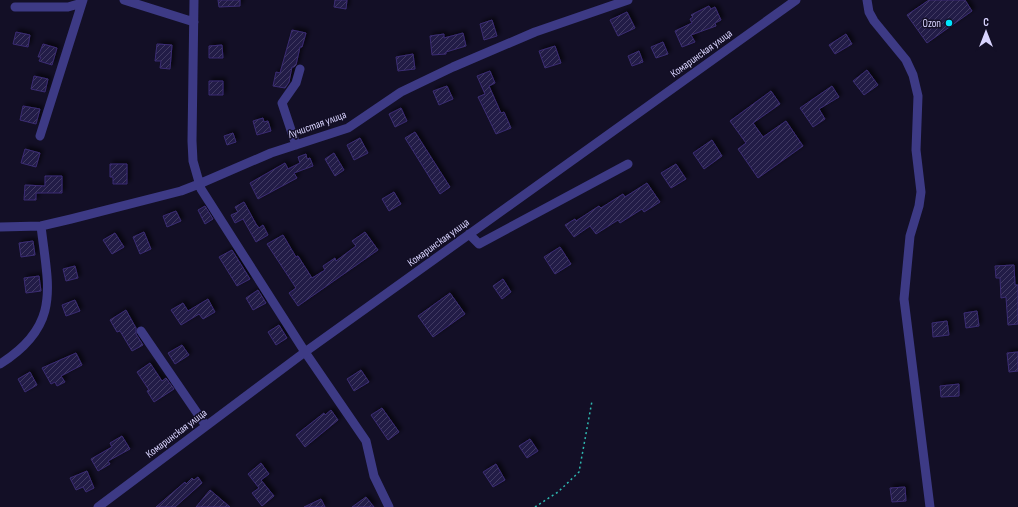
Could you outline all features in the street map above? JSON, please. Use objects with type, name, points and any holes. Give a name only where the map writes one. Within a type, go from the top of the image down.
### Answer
[{"type":"street","points":[[124,0],[194,22]]},
{"type":"street","points":[[194,0],[192,141],[193,161],[199,184],[305,352],[366,441],[374,476],[389,507]]},
{"type":"street","name":"Лучистая улица","points":[[0,227],[41,226],[181,191],[271,153],[348,128],[401,92],[453,68],[535,32],[628,0]]},
{"type":"street","name":"Комаринская улица","points":[[98,507],[305,352],[796,0]]},
{"type":"street","points":[[867,0],[869,12],[874,21],[906,60],[913,75],[918,96],[916,150],[921,192],[910,236],[904,298],[930,507]]},
{"type":"street","points":[[15,7],[68,7],[82,1]]},
{"type":"street","points":[[40,136],[82,1]]},
{"type":"street","points":[[296,145],[282,103],[296,83],[300,69]]},
{"type":"street","points":[[469,234],[479,244],[628,164]]},
{"type":"street","points":[[0,364],[22,347],[36,333],[43,319],[49,293],[41,226]]},
{"type":"street","points":[[141,331],[206,426]]},
{"type":"path","points":[[535,507],[558,492],[579,472],[592,401]]},
{"type":"building","points":[[218,0],[240,0],[240,6],[219,7]]},
{"type":"building","points":[[335,0],[347,0],[346,9],[334,7]]},
{"type":"building","points":[[929,0],[965,0],[972,11],[927,43],[907,15]]},
{"type":"building","points":[[709,6],[711,9],[715,7],[721,20],[715,23],[716,26],[691,35],[695,42],[682,47],[675,31],[692,23],[690,19],[693,17],[691,15]]},
{"type":"building","points":[[627,12],[635,28],[618,36],[610,20]]},
{"type":"building","points":[[492,20],[497,36],[484,40],[480,24]]},
{"type":"building","points":[[292,30],[306,33],[302,47],[300,47],[296,65],[292,67],[289,82],[285,88],[273,86],[276,72],[280,73]]},
{"type":"building","points":[[16,32],[30,35],[28,47],[13,44]]},
{"type":"building","points":[[463,33],[466,46],[446,52],[446,54],[432,55],[430,36],[444,34],[444,38]]},
{"type":"building","points":[[846,34],[852,44],[835,54],[829,45]]},
{"type":"building","points":[[663,42],[668,54],[656,58],[651,47]]},
{"type":"building","points":[[43,44],[57,48],[52,65],[39,61],[41,57],[38,57]]},
{"type":"building","points":[[157,44],[172,45],[170,69],[160,68],[161,61],[155,61]]},
{"type":"building","points":[[222,45],[223,58],[209,58],[209,46]]},
{"type":"building","points":[[555,46],[561,63],[545,68],[539,51]]},
{"type":"building","points":[[639,51],[643,62],[632,66],[628,56]]},
{"type":"building","points":[[413,54],[415,69],[398,71],[396,57]]},
{"type":"building","points":[[867,70],[878,85],[864,95],[853,81]]},
{"type":"building","points":[[490,71],[495,83],[489,86],[501,113],[504,112],[511,128],[496,134],[478,97],[485,94],[477,76]]},
{"type":"building","points":[[34,76],[48,79],[45,92],[31,89]]},
{"type":"building","points":[[209,81],[223,81],[223,95],[209,95]]},
{"type":"building","points":[[447,86],[453,99],[439,105],[433,91]]},
{"type":"building","points":[[832,86],[839,97],[819,109],[825,119],[813,127],[800,108]]},
{"type":"building","points":[[771,91],[780,104],[753,123],[763,137],[786,121],[803,146],[758,178],[738,149],[746,143],[730,121]]},
{"type":"building","points":[[23,106],[40,109],[36,124],[20,120]]},
{"type":"building","points":[[401,108],[407,121],[395,127],[389,114]]},
{"type":"building","points":[[263,118],[264,122],[268,121],[271,131],[257,135],[253,121]]},
{"type":"building","points":[[415,132],[450,187],[440,194],[405,138]]},
{"type":"building","points":[[233,133],[236,142],[227,145],[224,136]]},
{"type":"building","points":[[360,138],[368,153],[354,160],[347,145]]},
{"type":"building","points":[[712,140],[722,156],[704,169],[693,153]]},
{"type":"building","points":[[25,149],[40,153],[36,167],[21,163]]},
{"type":"building","points":[[334,153],[344,170],[335,176],[325,159]]},
{"type":"building","points":[[306,154],[307,159],[310,158],[313,166],[294,173],[297,178],[258,199],[250,183],[285,163],[288,169],[300,163],[298,157]]},
{"type":"building","points":[[110,164],[127,164],[127,184],[113,184],[113,177],[110,177]]},
{"type":"building","points":[[676,164],[686,179],[671,188],[661,173]]},
{"type":"building","points":[[45,176],[62,176],[62,193],[36,193],[36,200],[24,200],[25,185],[45,186]]},
{"type":"building","points":[[647,183],[660,202],[644,212],[642,209],[620,223],[618,220],[596,234],[590,226],[574,237],[565,225],[575,219],[576,221],[599,206],[601,208],[623,194],[625,197]]},
{"type":"building","points":[[394,192],[401,204],[389,211],[382,199]]},
{"type":"building","points":[[244,202],[256,224],[259,228],[263,225],[268,235],[256,242],[243,219],[235,223],[231,215],[238,212],[235,207]]},
{"type":"building","points":[[205,206],[213,219],[205,224],[198,210]]},
{"type":"building","points":[[176,211],[181,221],[167,227],[163,216]]},
{"type":"building","points":[[144,232],[151,249],[140,254],[133,237]]},
{"type":"building","points":[[365,232],[378,250],[298,306],[289,293],[296,288],[267,244],[283,235],[296,257],[298,256],[312,278],[325,270],[323,266],[335,258],[336,261],[356,246],[352,241]]},
{"type":"building","points":[[115,233],[124,247],[112,254],[103,240]]},
{"type":"building","points":[[33,241],[35,255],[21,257],[19,243]]},
{"type":"building","points":[[560,247],[571,264],[555,274],[544,257]]},
{"type":"building","points":[[232,250],[250,279],[237,286],[219,257]]},
{"type":"building","points":[[1014,265],[1015,285],[1018,285],[1018,324],[1008,325],[1006,297],[1001,298],[1000,278],[996,278],[995,266]]},
{"type":"building","points":[[75,266],[78,278],[66,281],[63,269]]},
{"type":"building","points":[[39,276],[41,291],[26,293],[24,278]]},
{"type":"building","points":[[503,279],[511,292],[502,299],[493,286]]},
{"type":"building","points":[[258,290],[266,303],[253,310],[246,298]]},
{"type":"building","points":[[450,293],[465,314],[433,337],[418,316]]},
{"type":"building","points":[[208,299],[215,312],[203,319],[199,314],[181,325],[171,310],[183,303],[188,311]]},
{"type":"building","points":[[75,300],[80,311],[66,316],[62,305]]},
{"type":"building","points":[[126,310],[136,328],[136,334],[143,345],[132,351],[120,331],[117,332],[110,320]]},
{"type":"building","points":[[977,311],[979,326],[966,328],[964,313]]},
{"type":"building","points":[[947,321],[949,335],[933,337],[932,323]]},
{"type":"building","points":[[279,325],[287,338],[276,345],[268,332]]},
{"type":"building","points":[[182,345],[189,355],[175,364],[168,353]]},
{"type":"building","points":[[1018,352],[1018,371],[1009,372],[1007,353]]},
{"type":"building","points":[[76,353],[82,365],[61,376],[65,382],[57,386],[55,382],[51,384],[42,368]]},
{"type":"building","points":[[150,363],[162,381],[166,378],[174,389],[154,402],[147,391],[149,390],[137,372]]},
{"type":"building","points":[[361,370],[369,382],[354,391],[347,379]]},
{"type":"building","points":[[30,372],[37,385],[25,392],[18,379]]},
{"type":"building","points":[[959,384],[959,396],[941,397],[940,386]]},
{"type":"building","points":[[382,408],[399,432],[388,440],[371,415]]},
{"type":"building","points":[[331,410],[338,420],[305,447],[296,435],[324,413],[325,415]]},
{"type":"building","points":[[122,436],[130,449],[108,461],[110,464],[98,471],[91,459],[112,447],[110,443]]},
{"type":"building","points":[[530,439],[538,451],[527,458],[519,446]]},
{"type":"building","points":[[261,463],[269,474],[261,480],[274,496],[262,506],[252,493],[259,488],[248,474]]},
{"type":"building","points":[[496,464],[505,480],[493,487],[483,472]]},
{"type":"building","points":[[87,471],[94,488],[86,492],[83,487],[76,490],[70,478]]},
{"type":"building","points":[[198,477],[202,483],[175,507],[156,507],[185,482],[186,484],[192,478],[194,480]]},
{"type":"building","points":[[905,487],[906,501],[892,502],[890,488]]},
{"type":"building","points":[[210,490],[230,507],[196,507]]},
{"type":"building","points":[[366,497],[374,507],[352,507]]},
{"type":"building","points":[[321,499],[325,507],[304,507]]},
{"type":"place","name":"Ozon","points":[[949,23]]}]
